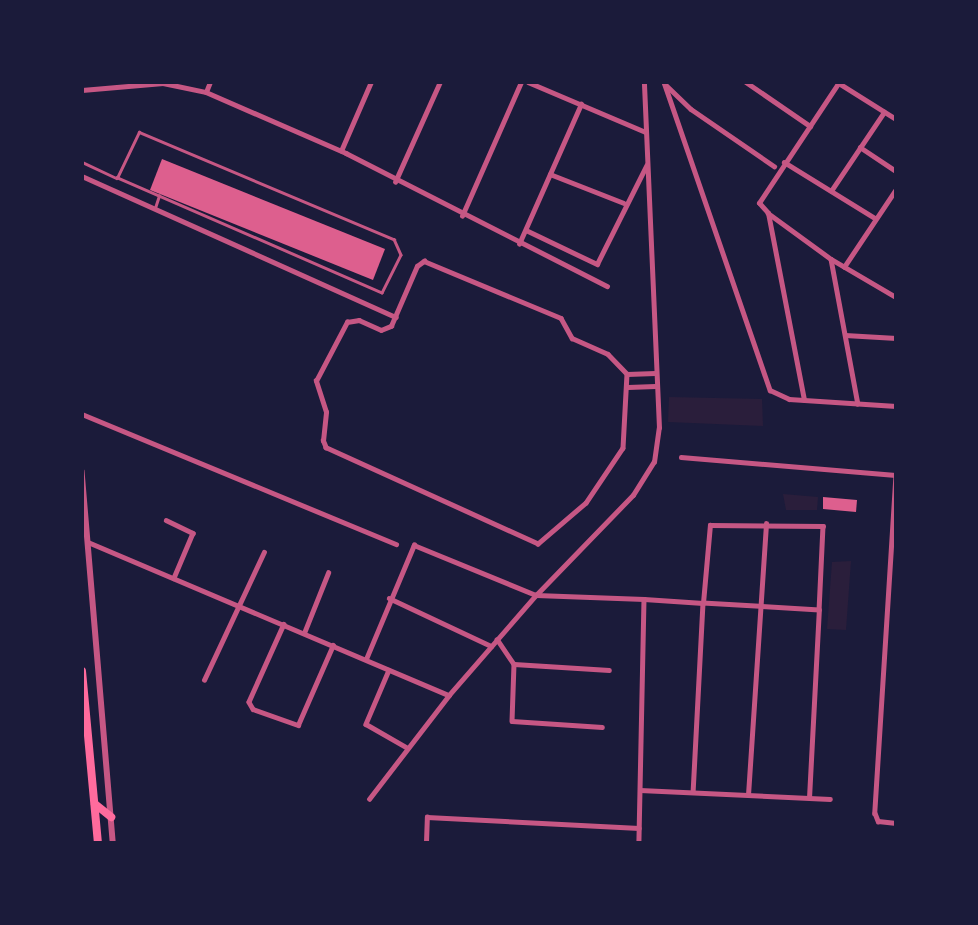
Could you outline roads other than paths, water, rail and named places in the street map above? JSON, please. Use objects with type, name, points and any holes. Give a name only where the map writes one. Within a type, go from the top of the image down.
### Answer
[{"type":"highway","points":[[82,672],[98,842]]},
{"type":"highway","points":[[95,804],[111,817]]},
{"type":"street","points":[[206,92],[210,82]]},
{"type":"street","points":[[341,151],[371,82]]},
{"type":"street","points":[[395,182],[440,82]]},
{"type":"street","points":[[462,216],[521,82]]},
{"type":"street","points":[[528,82],[646,132]]},
{"type":"street","points":[[370,799],[406,747],[448,695],[536,594],[633,495],[654,462],[659,428],[655,386],[644,82]]},
{"type":"street","points":[[774,166],[691,109],[664,82],[770,390],[804,400],[896,406]]},
{"type":"street","points":[[746,82],[810,126]]},
{"type":"street","points":[[82,90],[163,83],[206,92],[341,151],[395,182],[607,286]]},
{"type":"street","points":[[896,119],[838,83],[760,196],[761,207],[768,213],[831,259],[896,297]]},
{"type":"street","points":[[520,244],[581,104]]},
{"type":"street","points":[[831,191],[884,112]]},
{"type":"street","points":[[860,148],[896,171]]},
{"type":"street","points":[[784,162],[875,218]]},
{"type":"street","points":[[526,230],[597,264],[624,203],[646,166]]},
{"type":"street","points":[[550,174],[624,203]]},
{"type":"street","points":[[82,176],[396,317]]},
{"type":"street","points":[[844,267],[896,189]]},
{"type":"street","points":[[768,213],[804,400]]},
{"type":"street","points":[[831,259],[858,404]]},
{"type":"street","points":[[434,262],[561,318],[572,338],[608,354],[627,374],[628,388],[623,448],[586,502],[538,544],[326,448],[326,412],[316,381],[347,322],[359,320],[381,330],[396,317],[417,266],[434,262]]},
{"type":"street","points":[[845,335],[896,338]]},
{"type":"street","points":[[627,374],[655,373]]},
{"type":"street","points":[[628,388],[655,386]]},
{"type":"street","points":[[82,414],[396,544]]},
{"type":"street","points":[[681,457],[895,475],[875,813],[878,821],[896,823]]},
{"type":"street","points":[[82,471],[113,842]]},
{"type":"street","points":[[166,520],[193,533],[174,578]]},
{"type":"street","points":[[748,795],[762,607],[766,524]]},
{"type":"street","points":[[693,792],[703,603],[710,525],[823,526],[809,798]]},
{"type":"street","points":[[88,542],[448,695]]},
{"type":"street","points":[[366,659],[389,598],[414,545],[536,594],[819,610]]},
{"type":"street","points":[[204,680],[264,552]]},
{"type":"street","points":[[304,633],[328,573]]},
{"type":"street","points":[[389,598],[491,646]]},
{"type":"street","points":[[639,842],[644,599]]},
{"type":"street","points":[[284,624],[249,702],[253,709],[298,725],[333,645]]},
{"type":"street","points":[[497,639],[514,664],[512,721],[602,727]]},
{"type":"street","points":[[514,664],[609,670]]},
{"type":"street","points":[[389,670],[366,724],[406,747]]},
{"type":"street","points":[[640,790],[830,799]]},
{"type":"street","points":[[426,842],[427,817],[639,828]]},
{"type":"lane","points":[[82,162],[117,178],[382,293],[401,255],[399,242],[388,236],[139,132],[117,178]]},
{"type":"lane","points":[[155,208],[159,196]]}]
